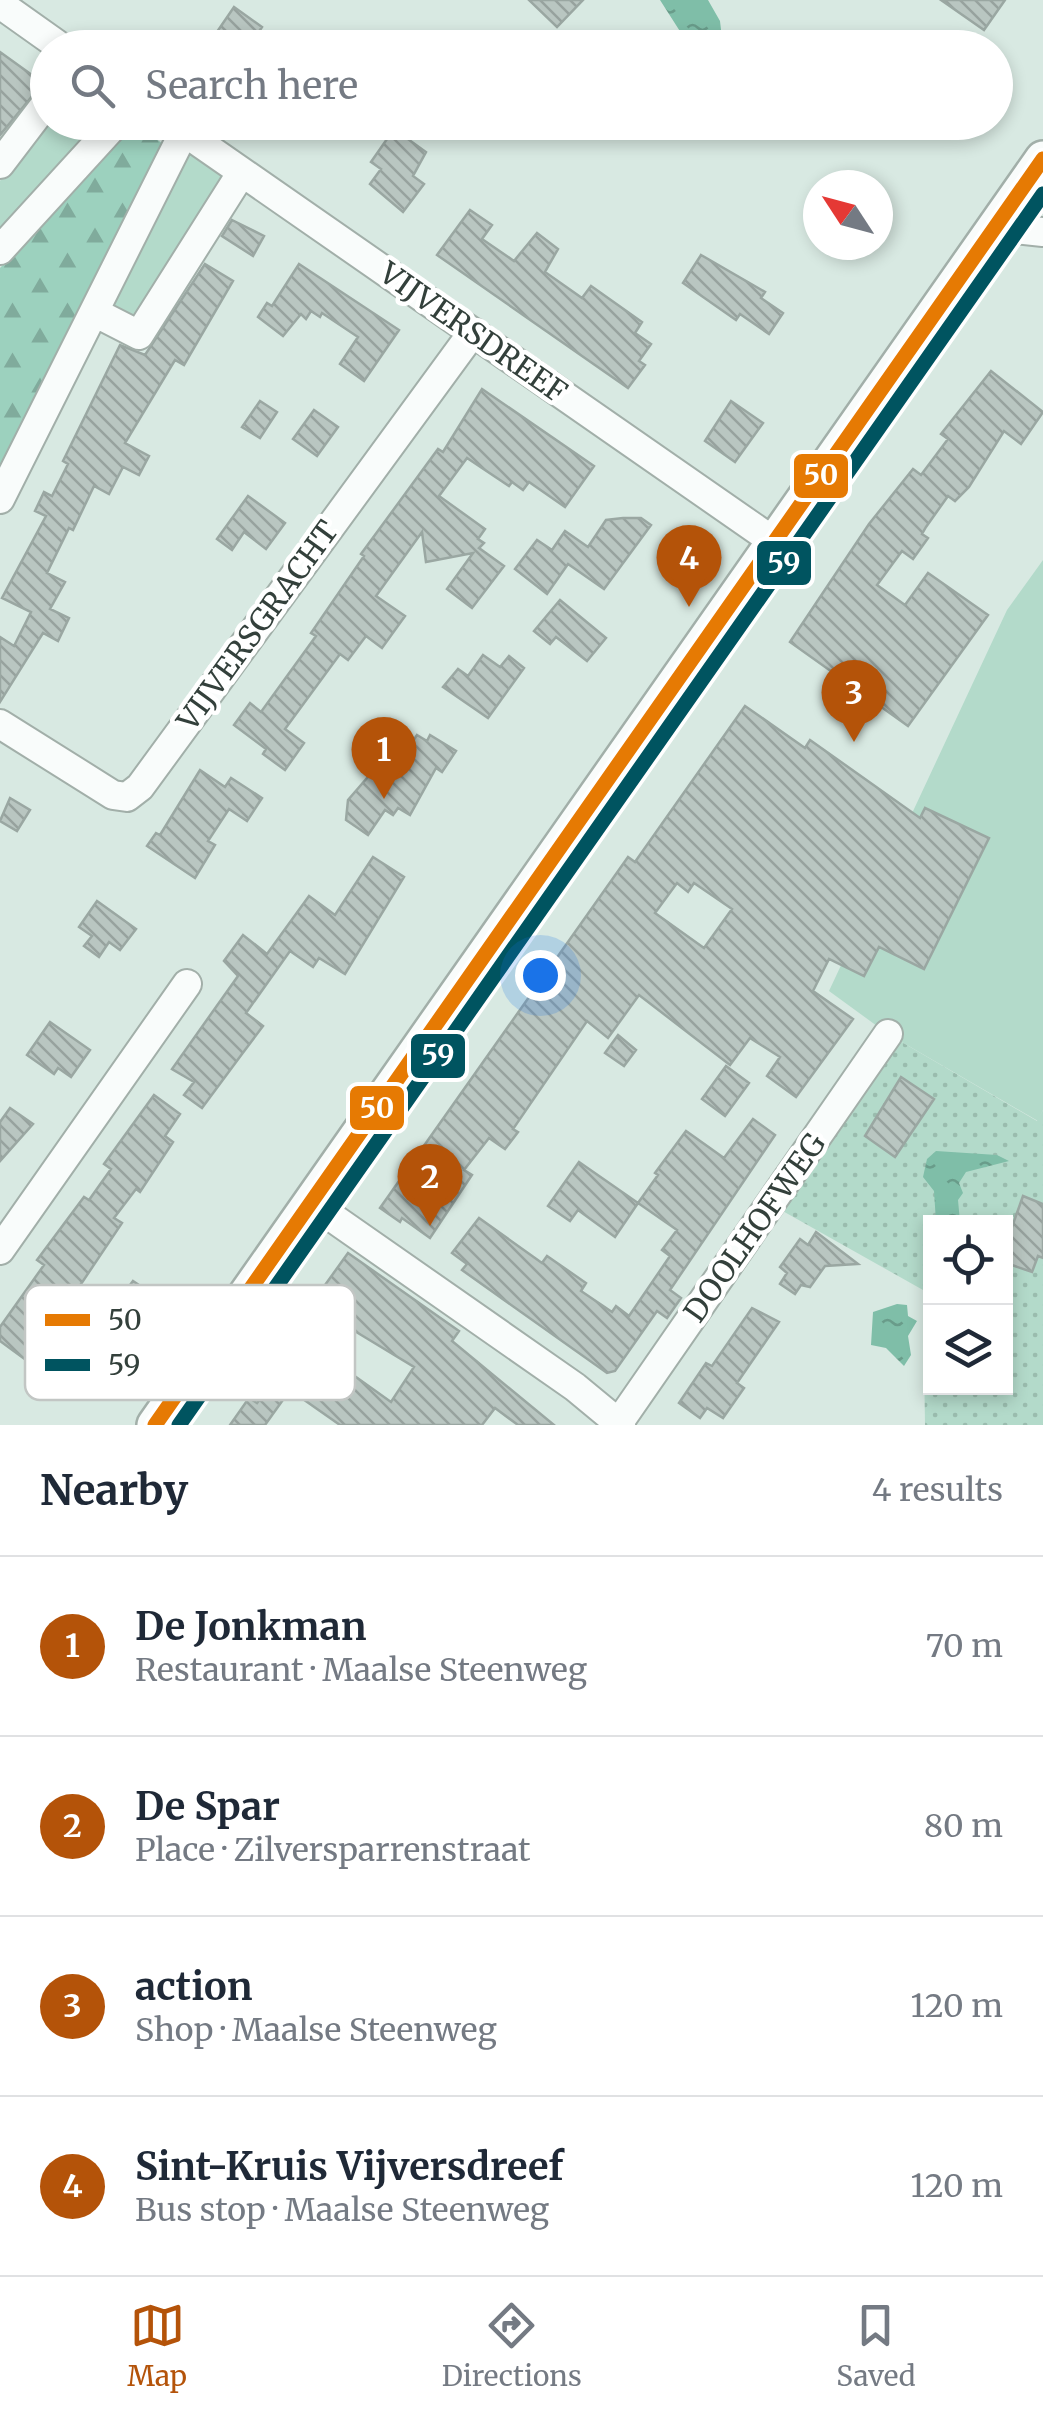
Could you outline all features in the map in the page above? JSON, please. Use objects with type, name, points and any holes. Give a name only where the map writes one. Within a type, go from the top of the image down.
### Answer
[{"type":"main road","points":[[254,1285],[1043,159]]},
{"type":"main road","points":[[154,1425],[172,1400]]},
{"type":"street","points":[[0,4],[37,30]]},
{"type":"street","points":[[0,164],[30,124]]},
{"type":"street","points":[[0,249],[100,140]]},
{"type":"street","points":[[0,499],[94,312],[171,140]]},
{"type":"street","name":"VIJVERSDREEF","points":[[196,140],[776,543]]},
{"type":"street","points":[[94,312],[139,335],[242,172]]},
{"type":"street","points":[[995,227],[1043,232]]},
{"type":"street","name":"VIJVERSGRACHT","points":[[0,724],[113,795],[128,797],[140,787],[473,332]]},
{"type":"street","points":[[0,1250],[187,984]]},
{"type":"street","name":"DOOLHOFWEG","points":[[621,1423],[888,1034]]},
{"type":"street","points":[[312,1204],[621,1423]]},
{"type":"shaded area","points":[[30,139],[90,140],[0,233],[0,181]]},
{"type":"shaded area","points":[[194,150],[225,176],[139,319],[116,317],[107,298],[180,156]]},
{"type":"shaded area","points":[[1043,560],[1043,1110],[1038,1121],[888,1034],[829,991],[1007,610]]},
{"type":"shaded area","points":[[888,1034],[1037,1121],[1043,1110],[1043,1425],[925,1425],[925,1395],[1013,1395],[1013,1215],[923,1215],[923,1290],[772,1205]]},
{"type":"green space","points":[[120,140],[158,140],[168,148],[0,476],[0,268]]},
{"type":"water","points":[[660,0],[708,0],[721,30],[679,30]]},
{"type":"water","points":[[936,1151],[997,1155],[1009,1161],[966,1172],[959,1183],[963,1193],[958,1200],[959,1215],[936,1215],[934,1191],[923,1177],[927,1159]]},
{"type":"water","points":[[907,1305],[908,1316],[917,1321],[908,1336],[911,1355],[904,1366],[886,1348],[871,1345],[873,1312]]},
{"type":"building","points":[[529,0],[583,0],[557,27]]},
{"type":"building","points":[[941,0],[1005,0],[984,30]]},
{"type":"building","points":[[234,7],[262,27],[260,30],[218,30]]},
{"type":"building","points":[[0,52],[30,74],[30,99],[0,135]]},
{"type":"building","points":[[386,140],[409,140],[426,152],[413,176],[424,184],[403,212],[370,184],[381,169],[371,162]]},
{"type":"building","points":[[470,210],[492,225],[482,239],[514,261],[537,233],[558,249],[545,272],[582,298],[591,286],[642,322],[635,333],[651,344],[639,361],[645,365],[628,388],[437,255]]},
{"type":"building","points":[[232,220],[264,236],[253,256],[222,236]]},
{"type":"building","points":[[701,255],[765,292],[761,298],[783,313],[769,334],[740,314],[736,320],[683,283]]},
{"type":"building","points":[[205,264],[233,281],[184,365],[175,360],[125,443],[149,456],[139,475],[123,467],[109,494],[94,486],[73,530],[69,528],[47,573],[65,582],[50,609],[69,618],[58,641],[43,633],[0,702],[0,637],[14,646],[31,612],[2,598],[46,516],[35,511],[44,492],[52,496],[68,464],[63,461],[120,345],[145,355]]},
{"type":"building","points":[[299,264],[399,330],[364,381],[340,364],[358,337],[322,313],[320,317],[311,311],[306,319],[301,314],[283,336],[258,317],[267,303],[272,306]]},
{"type":"building","points":[[991,371],[1043,412],[1021,444],[1004,431],[969,487],[955,501],[948,496],[922,534],[928,538],[913,559],[902,551],[877,585],[905,605],[928,573],[988,615],[908,726],[790,642],[869,524],[913,469],[921,475],[948,439],[941,434]]},
{"type":"building","points":[[482,389],[594,466],[565,507],[529,482],[523,490],[512,482],[509,486],[467,458],[439,496],[485,529],[478,539],[484,543],[479,548],[504,566],[472,608],[447,589],[473,553],[426,562],[422,532],[376,596],[405,616],[382,648],[366,636],[348,660],[340,654],[285,729],[304,743],[285,770],[263,754],[266,749],[234,725],[250,703],[261,712],[316,636],[311,633],[364,556],[361,554],[438,449],[443,452]]},
{"type":"building","points":[[260,401],[277,412],[260,438],[242,427]]},
{"type":"building","points":[[731,401],[763,423],[735,462],[705,441]]},
{"type":"building","points":[[314,410],[338,427],[317,456],[293,439]]},
{"type":"building","points":[[248,496],[285,523],[266,549],[244,532],[232,550],[217,539]]},
{"type":"building","points":[[641,518],[651,525],[604,589],[568,564],[547,594],[515,569],[537,540],[552,550],[565,531],[588,547],[606,520]]},
{"type":"building","points":[[560,600],[606,638],[587,661],[556,637],[550,644],[534,631]]},
{"type":"building","points":[[483,655],[500,667],[509,656],[524,668],[488,718],[443,687],[458,669],[468,676]]},
{"type":"building","points":[[745,706],[805,748],[810,740],[920,818],[925,808],[989,838],[924,969],[879,947],[864,976],[829,959],[813,991],[853,1019],[796,1097],[767,1076],[780,1057],[750,1038],[730,1065],[639,995],[608,1038],[587,1021],[513,1129],[518,1132],[505,1149],[489,1138],[464,1170],[472,1175],[430,1238],[402,1218],[400,1222],[380,1208],[628,857],[635,862]],"holes":[[[677,883],[688,892],[694,883],[732,909],[704,948],[655,913]]]},
{"type":"building","points":[[417,735],[427,741],[430,735],[456,751],[442,772],[436,768],[410,815],[398,808],[393,815],[385,810],[368,835],[346,820],[348,800],[380,763],[384,765],[400,740],[409,747]]},
{"type":"building","points":[[200,770],[225,787],[231,778],[262,798],[247,821],[229,809],[208,841],[215,845],[195,878],[147,846],[156,833],[160,835]]},
{"type":"building","points":[[10,798],[30,810],[17,831],[0,821]]},
{"type":"building","points":[[373,857],[404,877],[345,974],[319,958],[313,967],[290,951],[246,1013],[263,1026],[202,1108],[184,1095],[194,1082],[172,1069],[238,976],[224,961],[243,935],[267,954],[309,896],[335,915]]},
{"type":"building","points":[[97,901],[136,929],[120,950],[109,942],[99,957],[84,946],[92,936],[79,927]]},
{"type":"building","points":[[50,1022],[90,1050],[71,1077],[58,1068],[54,1074],[27,1055]]},
{"type":"building","points":[[618,1035],[636,1050],[624,1066],[605,1053]]},
{"type":"building","points":[[726,1066],[749,1083],[725,1116],[702,1099]]},
{"type":"building","points":[[901,1077],[934,1099],[895,1157],[865,1136]]},
{"type":"building","points":[[154,1095],[180,1114],[165,1136],[173,1142],[140,1192],[136,1189],[114,1218],[122,1223],[80,1285],[30,1285],[44,1265],[37,1260],[84,1197],[89,1200],[111,1169],[104,1164]]},
{"type":"building","points":[[10,1108],[33,1124],[0,1161],[0,1122]]},
{"type":"building","points":[[753,1119],[775,1135],[670,1290],[681,1298],[667,1318],[657,1311],[615,1371],[607,1373],[462,1270],[467,1264],[452,1253],[479,1218],[542,1263],[547,1256],[586,1283],[581,1291],[612,1312],[616,1306],[629,1316],[670,1256],[662,1250],[677,1230],[638,1203],[658,1175],[655,1173],[686,1131],[724,1158]]},
{"type":"building","points":[[579,1162],[638,1203],[615,1237],[578,1210],[570,1221],[548,1206]]},
{"type":"building","points":[[1023,1196],[1043,1204],[1043,1258],[1038,1256],[1032,1272],[1013,1265],[1013,1224]]},
{"type":"building","points":[[816,1232],[858,1264],[825,1266],[810,1287],[801,1285],[795,1294],[780,1284],[787,1273],[780,1267],[800,1239],[808,1245]]},
{"type":"building","points":[[348,1253],[459,1331],[452,1341],[554,1425],[518,1425],[495,1408],[482,1425],[340,1425],[304,1400],[355,1400],[355,1376],[391,1402],[414,1367],[355,1331],[355,1285],[325,1285]]},
{"type":"building","points":[[25,1292],[25,1359],[0,1341],[0,1327]]},
{"type":"building","points":[[752,1308],[779,1322],[737,1383],[744,1388],[723,1418],[707,1408],[700,1418],[679,1403],[706,1363],[712,1366]]},
{"type":"building","points":[[248,1400],[283,1400],[265,1425],[230,1425]]},
{"type":"transit line","name":"50","points":[[253,1285],[1043,159]]},
{"type":"transit line","name":"59","points":[[277,1285],[1043,194]]},
{"type":"transit line","name":"50","points":[[155,1425],[173,1400]]},
{"type":"transit line","name":"59","points":[[179,1425],[197,1400]]},
{"type":"place","name":"Sint-Kruis Vijversdreef","points":[[689,607]]},
{"type":"place","name":"action","points":[[854,742]]},
{"type":"place","name":"De Jonkman","points":[[384,799]]},
{"type":"place","name":"De Spar","points":[[430,1226]]}]
